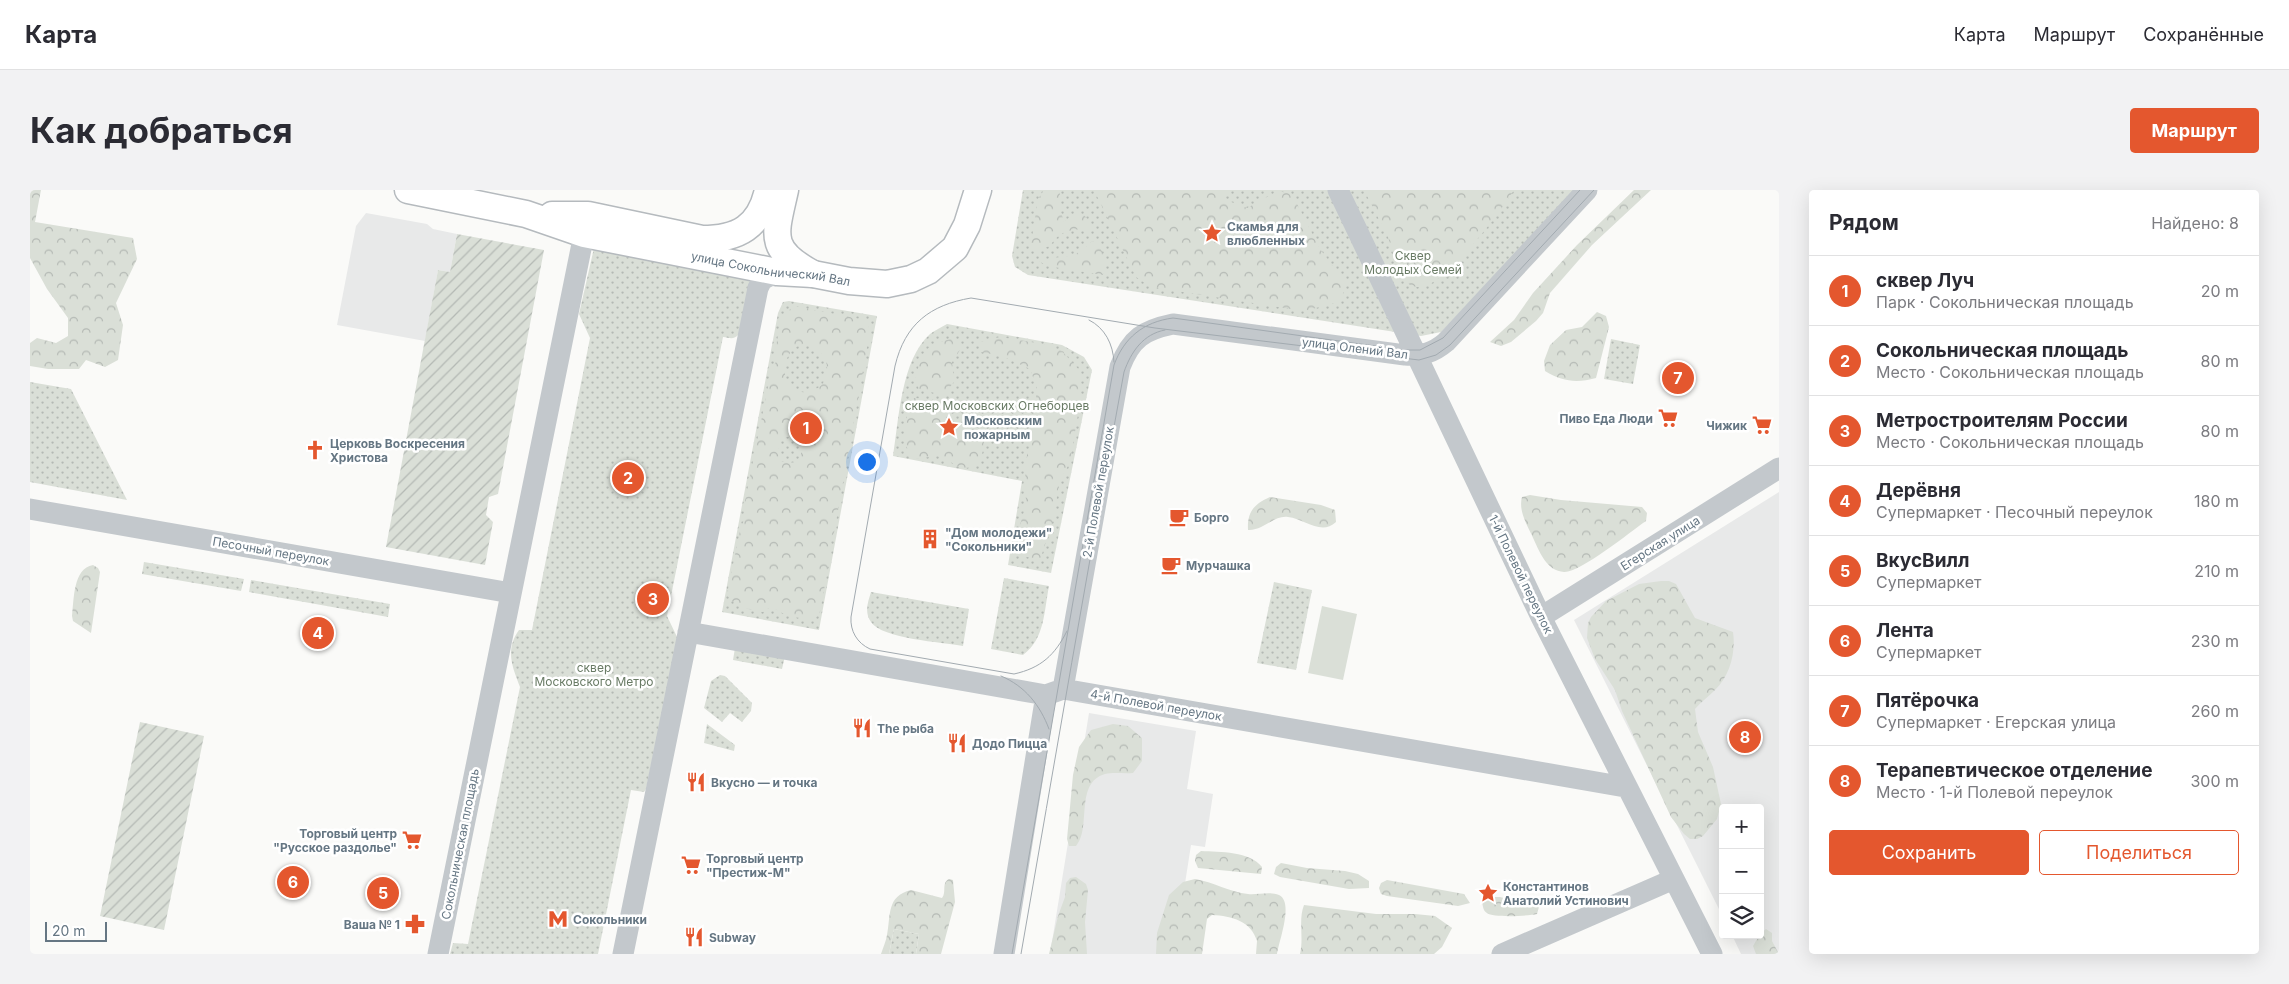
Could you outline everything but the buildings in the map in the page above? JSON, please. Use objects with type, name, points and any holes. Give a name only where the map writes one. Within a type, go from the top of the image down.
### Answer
[{"type":"main road","name":"улица Сокольнический Вал","points":[[408,190],[526,214],[584,234],[777,272],[813,274],[848,281],[887,284],[911,279],[928,271],[955,248],[967,225],[977,192]]},
{"type":"main road","name":"улица Сокольнический Вал","points":[[526,214],[588,215],[702,239],[732,236],[747,228],[760,215],[768,190]]},
{"type":"main road","points":[[786,190],[777,228],[777,240],[781,250],[788,258],[813,274]]},
{"type":"street","name":"1-й Полевой переулок","points":[[1338,190],[1541,617],[1625,787],[1712,954]]},
{"type":"street","name":"улица Олений Вал","points":[[1174,324],[1417,355],[1437,350],[1588,190]]},
{"type":"street","points":[[584,234],[591,224],[622,222]]},
{"type":"street","name":"Сокольническая площадь","points":[[438,954],[584,234]]},
{"type":"street","points":[[623,954],[755,301],[762,280],[777,272]]},
{"type":"street","name":"2-й Полевой переулок","points":[[1004,954],[1054,692],[1120,367],[1129,349],[1142,335],[1155,328],[1174,324]]},
{"type":"street","name":"Егерская улица","points":[[1541,617],[1779,468]]},
{"type":"street","name":"Песочный переулок","points":[[30,509],[511,593]]},
{"type":"street","name":"4-й Полевой переулок","points":[[688,632],[1625,787]]},
{"type":"street","points":[[1502,954],[1674,879]]},
{"type":"shaded area","points":[[366,213],[427,224],[433,229],[457,234],[450,272],[438,270],[425,341],[337,325],[356,226]]},
{"type":"shaded area","points":[[1779,492],[1779,954],[1741,954],[1734,939],[1764,939],[1764,804],[1719,804],[1719,909],[1574,620]]},
{"type":"shaded area","points":[[1089,713],[1196,731],[1187,789],[1213,794],[1205,847],[1191,845],[1174,954],[1050,954]]},
{"type":"green space","points":[[30,190],[41,190],[35,222],[133,238],[137,259],[116,303],[123,325],[118,360],[105,367],[86,360],[79,369],[48,369],[30,366],[30,343],[37,338],[56,343],[68,336],[68,318],[47,289],[30,258]]},
{"type":"green space","name":"Сквер Молодых Семей","points":[[1023,190],[1577,190],[1441,332],[1421,336],[1028,275],[1015,267],[1012,256]]},
{"type":"green space","points":[[1044,190],[1060,190],[1059,206],[1064,222],[1073,214],[1083,214],[1090,222],[1089,229],[1077,229],[1067,232],[1058,237],[1050,246],[1033,251],[1031,244],[1038,199]]},
{"type":"green space","points":[[1094,190],[1225,190],[1226,200],[1247,208],[1278,191],[1292,194],[1320,249],[1347,285],[1339,302],[1304,311],[1151,287],[1136,277]]},
{"type":"green space","points":[[1364,190],[1514,190],[1498,214],[1460,259],[1435,281],[1418,287],[1407,283],[1399,272],[1388,237]]},
{"type":"green space","points":[[1634,190],[1651,190],[1592,245],[1550,293],[1543,313],[1536,321],[1511,342],[1501,346],[1490,342],[1514,320],[1533,293],[1577,245]]},
{"type":"green space","points":[[457,234],[544,250],[498,494],[489,497],[486,515],[493,522],[485,565],[386,547],[438,270],[450,272]]},
{"type":"green space","points":[[1092,241],[1099,244],[1104,256],[1105,271],[1103,275],[1047,266],[1039,261],[1073,255]]},
{"type":"green space","name":"сквер Московского Метро","points":[[594,248],[749,277],[750,280],[739,334],[734,338],[723,337],[667,616],[678,639],[646,789],[644,792],[631,790],[598,954],[450,954],[453,943],[468,944],[520,687],[512,665],[512,644],[519,630],[532,630],[590,338],[579,314]]},
{"type":"green space","points":[[789,301],[877,316],[819,630],[722,612],[778,313],[783,302]]},
{"type":"green space","points":[[794,306],[865,320],[870,330],[834,533],[830,538],[832,546],[820,612],[814,620],[786,615],[772,606],[763,612],[747,609],[733,602],[727,594],[741,526],[746,517],[744,506],[772,367],[776,362],[774,356],[782,316]],"holes":[[[803,344],[814,347],[819,351],[827,365],[824,383],[808,392],[796,391],[787,382],[785,377],[785,365],[789,354],[797,346]],[[792,436],[801,443],[801,454],[797,462],[788,463],[780,461],[778,451],[782,438]]]},
{"type":"green space","points":[[1597,312],[1606,316],[1609,327],[1596,378],[1583,381],[1570,380],[1545,371],[1544,361],[1550,345],[1566,330],[1582,327]]},
{"type":"green space","name":"сквер Московских Огнеборцев","points":[[947,324],[1062,345],[1084,357],[1092,370],[1051,573],[1008,565],[1022,481],[893,456],[903,391],[913,359],[920,345],[930,334]]},
{"type":"green space","points":[[1000,337],[1043,344],[1062,351],[1080,371],[1081,396],[1070,462],[1059,483],[1054,517],[1040,560],[1023,556],[1019,546],[1020,525],[1026,505],[1025,462],[1031,442],[1037,388],[1030,369],[1002,356],[981,352],[979,348],[980,342]]},
{"type":"green space","points":[[951,339],[958,341],[960,350],[952,362],[954,382],[950,387],[950,394],[946,396],[919,389],[915,381],[924,352],[934,345]]},
{"type":"green space","points":[[1611,339],[1640,345],[1633,384],[1604,379]]},
{"type":"green space","points":[[30,382],[71,389],[127,500],[30,482]]},
{"type":"green space","points":[[910,399],[935,400],[943,404],[946,420],[956,425],[977,427],[984,441],[979,465],[964,468],[937,456],[917,459],[908,453],[906,440],[907,419]]},
{"type":"green space","points":[[1530,495],[1561,500],[1642,507],[1647,513],[1646,521],[1581,566],[1571,571],[1558,571],[1549,565],[1542,556],[1524,519],[1521,508],[1522,497]]},
{"type":"green space","points":[[1270,497],[1321,505],[1335,510],[1336,522],[1330,526],[1319,527],[1294,518],[1283,517],[1259,528],[1248,530],[1250,513],[1256,506]]},
{"type":"green space","points":[[144,562],[244,579],[241,591],[142,574]]},
{"type":"green space","points":[[93,565],[100,572],[91,633],[73,621],[72,616],[78,578],[86,567]]},
{"type":"green space","points":[[1004,578],[1049,586],[1040,633],[1036,641],[1023,655],[991,649]]},
{"type":"green space","points":[[251,580],[390,604],[388,617],[249,592]]},
{"type":"green space","points":[[1669,581],[1676,584],[1695,618],[1733,632],[1733,655],[1725,678],[1695,709],[1698,732],[1713,767],[1721,804],[1719,804],[1717,819],[1703,836],[1697,839],[1690,839],[1684,834],[1671,817],[1622,711],[1615,690],[1595,659],[1587,638],[1588,623],[1591,617],[1606,601],[1639,584]]},
{"type":"green space","points":[[1274,582],[1312,590],[1296,670],[1257,663]]},
{"type":"green space","points":[[871,592],[969,609],[963,646],[899,636],[877,628],[871,622],[868,614],[867,607]]},
{"type":"green space","points":[[1322,606],[1357,614],[1343,680],[1308,673]]},
{"type":"green space","points":[[735,648],[785,656],[782,669],[733,660]]},
{"type":"green space","points":[[720,675],[725,676],[752,703],[751,711],[742,722],[730,713],[722,722],[704,708],[711,681]]},
{"type":"green space","points":[[140,722],[204,736],[164,930],[100,916]]},
{"type":"green space","points":[[707,724],[735,745],[734,751],[704,743]]},
{"type":"green space","points":[[1113,724],[1128,726],[1142,738],[1142,761],[1133,773],[1108,773],[1096,779],[1086,796],[1081,838],[1076,846],[1069,846],[1067,839],[1073,775],[1079,747],[1091,730]]},
{"type":"green space","points":[[1201,851],[1234,853],[1250,858],[1262,867],[1261,874],[1198,868],[1195,861],[1196,855]]},
{"type":"green space","points":[[1281,863],[1358,874],[1369,881],[1369,888],[1349,889],[1280,877],[1274,874],[1276,867]]},
{"type":"green space","points":[[1076,877],[1086,884],[1088,890],[1085,922],[1087,954],[1049,954],[1058,916],[1065,897],[1066,883],[1070,878]]},
{"type":"green space","points":[[949,879],[953,880],[955,902],[941,954],[916,954],[919,934],[894,929],[889,954],[881,954],[887,937],[891,908],[897,897],[911,890],[942,898],[945,883]]},
{"type":"green space","points":[[1195,879],[1241,893],[1271,893],[1279,895],[1285,905],[1285,913],[1277,954],[1256,954],[1257,941],[1254,934],[1245,924],[1233,918],[1212,915],[1207,919],[1202,954],[1156,954],[1157,933],[1169,895],[1183,882]]},
{"type":"green space","points":[[1387,880],[1464,894],[1470,903],[1458,906],[1387,896],[1381,894],[1379,888],[1381,883]]},
{"type":"green space","points":[[1487,897],[1500,897],[1539,907],[1537,914],[1533,915],[1496,916],[1487,913],[1483,908],[1482,902]]},
{"type":"green space","points":[[1304,905],[1376,914],[1435,916],[1452,928],[1442,947],[1434,954],[1300,954],[1301,917]]},
{"type":"green space","points":[[894,929],[919,934],[916,954],[889,954]]},
{"type":"green space","points":[[1766,929],[1772,933],[1772,941],[1779,954],[1756,954],[1753,946],[1757,939],[1764,939],[1764,931]]},
{"type":"tram line","points":[[1012,954],[1114,365],[1123,347],[1129,339],[1144,328],[1153,323],[1173,318],[1404,350],[1420,350],[1443,338],[1580,190]]},
{"type":"tram line","points":[[1067,631],[1052,654],[1046,659],[1032,668],[1014,674],[870,649],[861,643],[853,632],[851,617],[895,366],[905,339],[921,319],[943,306],[971,298],[1155,328],[1419,360],[1436,355],[1450,345],[1594,190]]},
{"type":"tram line","points":[[1089,320],[1100,327],[1107,337],[1112,349],[1114,362]]},
{"type":"tram line","points":[[1021,954],[1124,372],[1130,358],[1139,345],[1150,335],[1165,330]]},
{"type":"tram line","points":[[1001,676],[1010,680],[1031,697],[1049,729]]},
{"type":"place","name":"Скамья для влюбленных","points":[[1212,233]]},
{"type":"place","name":"Пятёрочка","points":[[1678,378]]},
{"type":"place","name":"Пиво Еда Люди","points":[[1668,418]]},
{"type":"place","name":"Чижик","points":[[1762,425]]},
{"type":"place","name":"Московским пожарным","points":[[949,427]]},
{"type":"place","name":"сквер Луч","points":[[806,428]]},
{"type":"place","name":"Церковь Воскресения Христова","points":[[315,450]]},
{"type":"place","name":"Сокольническая площадь","points":[[628,478]]},
{"type":"place","name":"Борго","points":[[1179,517]]},
{"type":"place","name":"\"Дом молодежи\" \"Сокольники\"","points":[[930,539]]},
{"type":"place","name":"Мурчашка","points":[[1171,565]]},
{"type":"place","name":"Метростроителям России","points":[[653,599]]},
{"type":"place","name":"Дерёвня","points":[[318,633]]},
{"type":"place","name":"The рыба","points":[[862,728]]},
{"type":"place","name":"Терапевтическое отделение","points":[[1745,737]]},
{"type":"place","name":"Додо Пицца","points":[[957,743]]},
{"type":"place","name":"Вкусно — и точка","points":[[696,782]]},
{"type":"place","name":"Торговый центр \"Русское раздолье\"","points":[[412,840]]},
{"type":"place","name":"Торговый центр \"Престиж-М\"","points":[[691,865]]},
{"type":"place","name":"Лента","points":[[293,882]]},
{"type":"place","name":"ВкусВилл","points":[[383,893]]},
{"type":"place","name":"Константинов Анатолий Устинович","points":[[1488,893]]},
{"type":"place","name":"Сокольники","points":[[558,919]]},
{"type":"place","name":"Ваша № 1","points":[[415,924]]},
{"type":"place","name":"Subway","points":[[694,937]]}]
